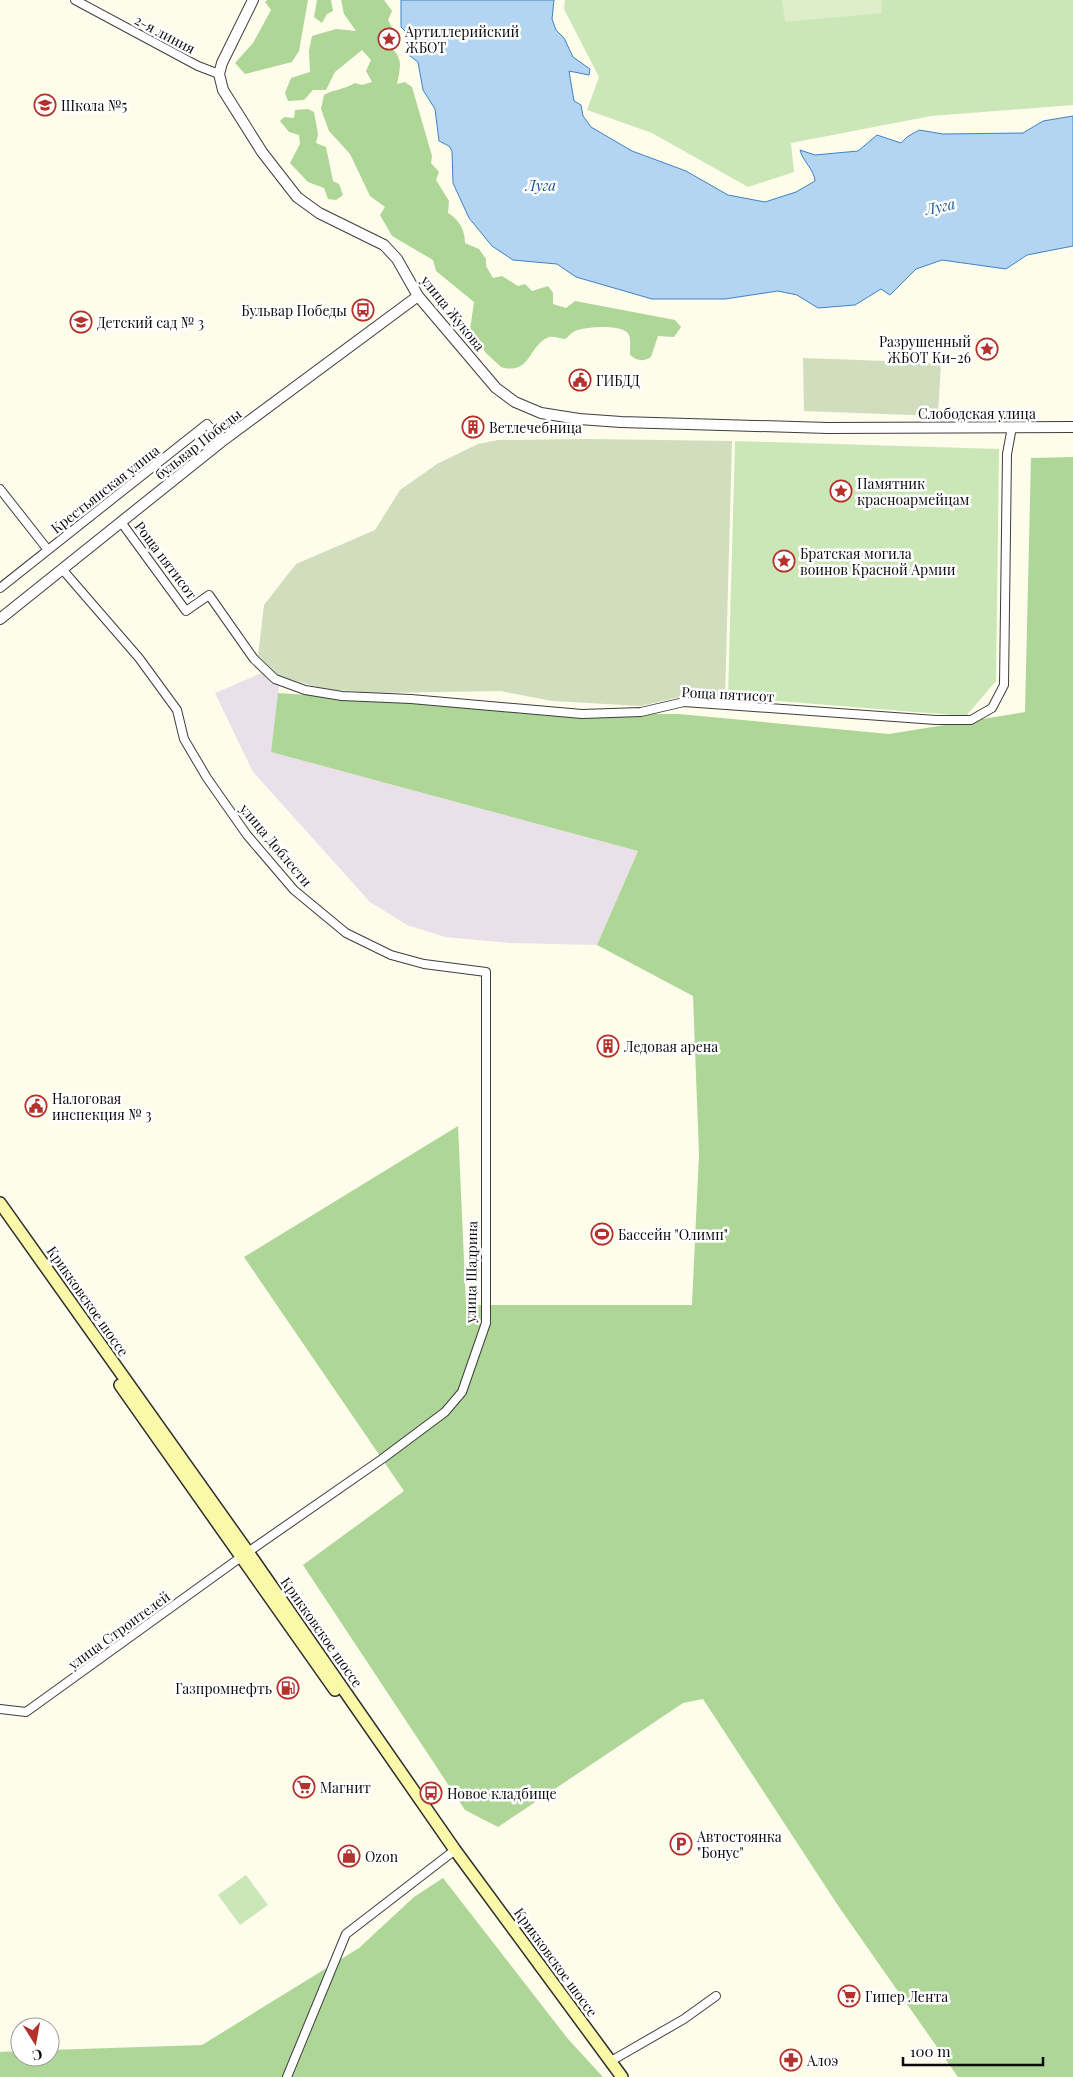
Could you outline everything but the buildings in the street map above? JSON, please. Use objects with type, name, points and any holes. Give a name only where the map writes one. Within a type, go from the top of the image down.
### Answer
[{"type":"main road","name":"Крикковское шоссе","points":[[1,1211],[245,1555],[452,1852],[622,2077]]},
{"type":"main road","points":[[452,1852],[614,2077]]},
{"type":"street","name":"2-я линия","points":[[75,0],[198,66],[219,74]]},
{"type":"street","points":[[219,74],[222,63],[253,0]]},
{"type":"street","name":"улица Жукова","points":[[219,74],[223,90],[232,106],[297,197],[318,213],[384,245],[397,259],[418,296],[496,388],[515,402],[541,412],[579,419],[621,422],[828,428],[880,427]]},
{"type":"street","name":"бульвар Победы","points":[[0,619],[221,442],[418,296]]},
{"type":"street","name":"Крестьянская улица","points":[[0,588],[207,424],[221,442]]},
{"type":"street","name":"Слободская улица","points":[[880,427],[1073,427]]},
{"type":"street","name":"Роща пятисот","points":[[121,522],[186,611],[209,595],[254,659],[275,679],[305,690],[342,696],[411,699],[582,714],[641,712],[684,702],[926,719],[971,720],[992,708],[1004,685],[1007,454],[1012,427]]},
{"type":"street","points":[[0,489],[48,550]]},
{"type":"street","name":"улица Доблести","points":[[62,569],[139,658],[177,710],[184,739],[207,778],[247,835],[294,890],[346,932],[391,955],[424,964],[486,972]]},
{"type":"street","name":"улица Шадрина","points":[[245,1555],[382,1459],[445,1412],[462,1392],[486,1322],[486,972]]},
{"type":"street","name":"улица Строителей","points":[[0,1709],[26,1712],[245,1555]]},
{"type":"street","points":[[287,2077],[346,1934],[452,1852]]},
{"type":"street","points":[[610,2061],[684,2019],[716,1996]]},
{"type":"shaded area","points":[[264,672],[279,686],[271,752],[638,851],[597,945],[511,943],[445,937],[407,925],[370,902],[253,772],[215,693]]},
{"type":"green space","points":[[267,0],[308,0],[299,51],[292,62],[245,74],[235,63],[253,43],[271,10],[265,2]]},
{"type":"green space","points":[[317,0],[331,0],[333,11],[327,14],[322,23],[314,17]]},
{"type":"green space","points":[[341,0],[384,0],[392,11],[388,20],[396,35],[390,47],[397,55],[400,64],[397,84],[405,82],[412,87],[432,156],[431,163],[439,172],[436,180],[449,201],[448,213],[461,226],[465,243],[479,249],[486,259],[486,266],[493,278],[502,276],[518,286],[525,284],[532,291],[548,286],[553,293],[553,304],[566,308],[575,301],[675,320],[681,327],[674,337],[658,336],[651,357],[645,360],[638,360],[630,355],[630,337],[626,331],[612,327],[595,327],[580,330],[565,339],[549,337],[537,346],[524,364],[511,369],[501,367],[486,353],[470,330],[474,302],[436,271],[433,260],[392,236],[380,215],[385,207],[370,196],[350,154],[329,131],[321,109],[324,95],[355,83],[362,85],[372,82],[366,71],[371,60],[362,50],[335,72],[326,90],[313,90],[304,100],[288,101],[285,93],[291,78],[310,72],[309,51],[312,36],[336,29],[356,31],[344,14]]},
{"type":"green space","points":[[565,0],[1073,0],[1073,105],[931,116],[791,143],[794,172],[748,187],[652,133],[587,110],[599,77],[564,9]]},
{"type":"green space","points":[[782,0],[881,0],[882,13],[785,22]]},
{"type":"green space","points":[[308,109],[314,112],[318,134],[316,143],[326,147],[333,181],[339,184],[343,195],[336,200],[328,199],[324,188],[308,182],[290,163],[300,144],[299,135],[289,132],[280,121],[284,117],[294,118],[295,110]]},
{"type":"green space","points":[[803,358],[941,363],[938,416],[804,411]]},
{"type":"green space","points":[[498,440],[732,441],[725,698],[680,697],[641,706],[552,701],[500,691],[375,693],[324,689],[275,675],[258,656],[264,605],[296,564],[375,530],[400,490],[437,464],[478,444]]},
{"type":"green space","points":[[735,441],[999,449],[996,681],[966,716],[728,697]]},
{"type":"green space","points":[[1073,457],[1073,2077],[958,2077],[839,1907],[703,1699],[683,1703],[498,1827],[465,1810],[303,1565],[404,1491],[244,1257],[458,1126],[466,1305],[692,1305],[699,1154],[693,996],[597,945],[638,851],[271,752],[278,693],[582,714],[679,714],[889,734],[1025,712],[1031,458]]},
{"type":"green space","points":[[246,1875],[268,1905],[240,1925],[218,1895]]},
{"type":"green space","points":[[443,1878],[568,2039],[603,2077],[0,2077],[0,2052],[10,2052],[10,2067],[60,2067],[60,2050],[202,2045],[359,1948],[414,1897]]},
{"type":"water","name":"Луга","points":[[401,0],[554,0],[552,19],[556,30],[564,38],[573,57],[590,69],[589,75],[569,71],[574,101],[581,105],[583,116],[591,127],[632,151],[686,171],[728,195],[765,202],[796,192],[815,181],[813,173],[800,150],[815,155],[858,151],[877,135],[901,143],[919,130],[943,134],[1023,133],[1043,121],[1073,116],[1073,246],[1027,255],[1006,269],[942,260],[916,269],[890,295],[881,289],[855,305],[818,308],[797,295],[778,291],[725,299],[652,299],[576,277],[557,264],[513,260],[492,246],[469,218],[453,183],[452,151],[449,146],[439,141],[435,109],[423,90],[418,62],[410,56],[405,31],[401,27]]},
{"type":"place","name":"Артиллерийский ЖБОТ","points":[[389,39]]},
{"type":"place","name":"Школа №5","points":[[45,105]]},
{"type":"place","name":"Бульвар Победы","points":[[363,310]]},
{"type":"place","name":"Детский сад № 3","points":[[81,322]]},
{"type":"place","name":"Разрушенный ЖБОТ Ки-26","points":[[987,349]]},
{"type":"place","name":"ГИБДД","points":[[580,380]]},
{"type":"place","name":"Ветлечебница","points":[[473,427]]},
{"type":"place","name":"Памятник красноармейцам","points":[[841,491]]},
{"type":"place","name":"Братская могила воинов Красной Армии","points":[[784,561]]},
{"type":"place","name":"Ледовая арена","points":[[608,1046]]},
{"type":"place","name":"Налоговая инспекция № 3","points":[[36,1106]]},
{"type":"place","name":"Бассейн \"Олимп\"","points":[[602,1234]]},
{"type":"place","name":"Газпромнефть","points":[[288,1688]]},
{"type":"place","name":"Магнит","points":[[304,1787]]},
{"type":"place","name":"Новое кладбище","points":[[431,1793]]},
{"type":"place","name":"Автостоянка \"Бонус\"","points":[[681,1844]]},
{"type":"place","name":"Ozon","points":[[349,1856]]},
{"type":"place","name":"Гипер Лента","points":[[849,1996]]},
{"type":"place","name":"Алоэ","points":[[791,2060]]}]
